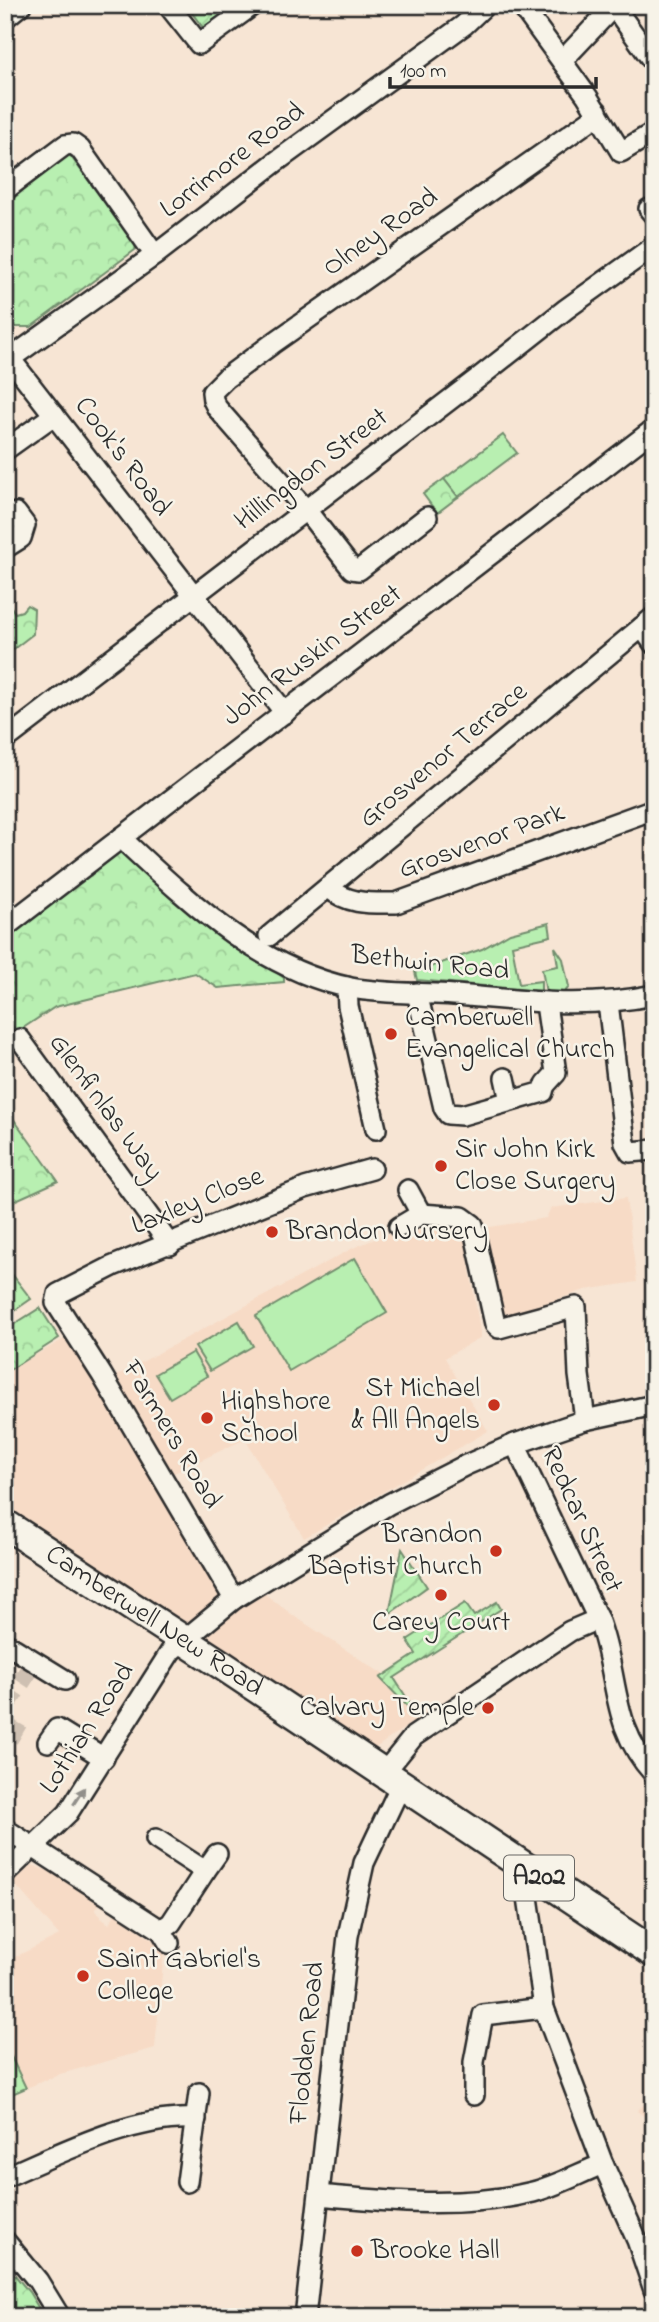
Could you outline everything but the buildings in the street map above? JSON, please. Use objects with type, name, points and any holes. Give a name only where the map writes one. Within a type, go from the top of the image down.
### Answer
[{"type":"highway","name":"Camberwell New Road","points":[[5,1524],[538,1877],[652,1947]]},
{"type":"street","points":[[168,5],[199,44],[253,5]]},
{"type":"street","points":[[521,5],[597,111],[621,152],[654,132]]},
{"type":"street","points":[[562,61],[613,6],[652,60]]},
{"type":"street","name":"Lorrimore Road","points":[[8,355],[155,255],[277,161],[464,25],[478,8]]},
{"type":"street","name":"Olney Road","points":[[306,510],[218,408],[212,392],[226,378],[592,119],[597,111]]},
{"type":"street","points":[[5,190],[65,145],[73,144],[80,149],[155,255]]},
{"type":"street","name":"Hillingdon Street","points":[[5,740],[566,309],[654,246]]},
{"type":"street","name":"Cook's Road","points":[[8,355],[285,713]]},
{"type":"street","points":[[5,450],[54,415]]},
{"type":"street","name":"John Ruskin Street","points":[[5,927],[654,429]]},
{"type":"street","points":[[306,510],[352,569],[359,570],[427,517]]},
{"type":"street","points":[[5,548],[21,538],[25,525],[16,513]]},
{"type":"street","points":[[648,622],[654,644]]},
{"type":"street","name":"Grosvenor Terrace","points":[[269,936],[648,622]]},
{"type":"street","name":"Grosvenor Park","points":[[329,888],[339,897],[353,902],[396,903],[654,810]]},
{"type":"street","name":"Bethwin Road","points":[[121,838],[184,896],[252,947],[291,969],[347,987],[546,1004],[608,1003],[654,995]]},
{"type":"street","points":[[347,987],[348,1006],[376,1129]]},
{"type":"street","points":[[417,993],[445,1111],[449,1114],[462,1115],[542,1092],[556,1073],[546,1004]]},
{"type":"street","points":[[608,1003],[625,1143],[630,1152],[654,1150]]},
{"type":"street","name":"Glenfinlas Way","points":[[20,1039],[170,1245]]},
{"type":"street","points":[[505,1078],[510,1101]]},
{"type":"street","name":"Laxley Close","points":[[56,1303],[58,1294],[113,1266],[305,1188],[372,1168]]},
{"type":"street","points":[[408,1189],[421,1214]]},
{"type":"street","points":[[399,1227],[421,1214],[462,1217],[473,1224],[495,1324],[499,1328],[576,1307],[579,1374],[585,1420]]},
{"type":"street","name":"Farmers Road","points":[[56,1303],[102,1374],[234,1599]]},
{"type":"street","name":"Lothian Road","points":[[5,1874],[68,1813],[171,1651],[234,1599],[389,1504],[466,1465],[515,1444],[585,1420],[654,1405]]},
{"type":"street","name":"Redcar Street","points":[[515,1444],[598,1619],[624,1728],[635,1751],[654,1774]]},
{"type":"street","name":"Flodden Road","points":[[305,2317],[348,1936],[364,1863],[393,1779],[414,1736],[570,1631],[598,1619]]},
{"type":"street","points":[[5,1643],[65,1681]]},
{"type":"street","points":[[48,1742],[57,1729],[104,1758]]},
{"type":"street","points":[[5,1829],[165,1936],[217,1854]]},
{"type":"street","points":[[156,1839],[205,1871]]},
{"type":"street","points":[[538,1877],[528,1897],[544,2008],[603,2164],[637,2240],[654,2290]]},
{"type":"street","points":[[474,2095],[474,2062],[483,2015],[544,2008]]},
{"type":"street","points":[[187,2182],[199,2093]]},
{"type":"street","points":[[5,2177],[89,2141],[161,2120],[196,2119]]},
{"type":"street","points":[[320,2195],[400,2203],[484,2200],[534,2192],[603,2164]]},
{"type":"street","points":[[5,2241],[38,2281],[60,2317]]},
{"type":"shaded area","points":[[626,1198],[637,1282],[585,1290],[505,1317],[501,1314],[484,1228],[546,1218],[551,1208]]},
{"type":"shaded area","points":[[463,1228],[481,1337],[445,1358],[488,1431],[304,1538],[245,1439],[170,1475],[116,1376],[353,1248],[387,1234]]},
{"type":"shaded area","points":[[68,1337],[228,1595],[258,1589],[294,1616],[401,1686],[420,1717],[374,1749],[178,1626],[5,1511],[5,1372]]},
{"type":"shaded area","name":"Saint Gabriel's College","points":[[32,1865],[51,1872],[99,1904],[95,1911],[109,1924],[115,1914],[151,1939],[164,1952],[155,2048],[60,2074],[5,2097],[5,1962],[59,1935],[13,1882]]},
{"type":"shaded area","points":[[654,2095],[654,2123],[637,2111]]},
{"type":"green space","points":[[186,5],[234,5],[204,29]]},
{"type":"green space","points":[[69,154],[136,245],[135,250],[31,327],[5,327],[5,205]]},
{"type":"green space","points":[[503,435],[517,453],[458,497],[444,479]]},
{"type":"green space","points":[[444,479],[458,497],[437,513],[423,494]]},
{"type":"green space","points":[[27,605],[34,609],[33,634],[11,651],[5,646],[5,614],[11,607],[15,613],[22,611]]},
{"type":"green space","points":[[121,844],[226,934],[284,978],[284,982],[218,988],[195,973],[55,1007],[17,1032],[5,1016],[5,936]]},
{"type":"green space","points":[[549,923],[551,936],[512,945],[519,984],[541,981],[541,991],[417,980],[415,972],[482,949],[510,933]]},
{"type":"green space","points":[[555,947],[563,959],[569,987],[564,993],[546,993],[542,969],[558,966]]},
{"type":"green space","points":[[5,1107],[58,1181],[5,1205]]},
{"type":"green space","points":[[355,1258],[387,1313],[289,1371],[256,1316]]},
{"type":"green space","points":[[5,1265],[31,1299],[8,1315],[5,1306]]},
{"type":"green space","points":[[40,1308],[59,1338],[5,1373],[5,1330]]},
{"type":"green space","points":[[239,1321],[253,1346],[210,1371],[195,1347]]},
{"type":"green space","points":[[193,1352],[207,1376],[170,1398],[155,1374]]},
{"type":"green space","points":[[402,1549],[427,1587],[389,1614]]},
{"type":"green space","points":[[497,1602],[501,1609],[394,1678],[412,1706],[408,1707],[380,1678],[416,1654],[407,1640],[465,1603],[474,1616]]},
{"type":"green space","points":[[5,2044],[26,2088],[5,2097]]},
{"type":"green space","points":[[5,2263],[29,2292],[44,2317],[5,2317]]},
{"type":"tunnel","points":[[5,1707],[35,1661]]},
{"type":"tunnel","points":[[5,1726],[24,1737]]},
{"type":"place","name":"Camberwell Evangelical Church","points":[[391,1034]]},
{"type":"place","name":"Sir John Kirk Close Surgery","points":[[441,1166]]},
{"type":"place","name":"Brandon Nursery","points":[[272,1232]]},
{"type":"place","name":"St Michael & All Angels","points":[[494,1405]]},
{"type":"place","name":"Highshore School","points":[[207,1418]]},
{"type":"place","name":"Brandon Baptist Church","points":[[496,1551]]},
{"type":"place","name":"Carey Court","points":[[441,1595]]},
{"type":"place","name":"Calvary Temple","points":[[488,1708]]},
{"type":"place","name":"Saint Gabriel's College","points":[[83,1976]]},
{"type":"place","name":"Brooke Hall","points":[[357,2251]]}]
